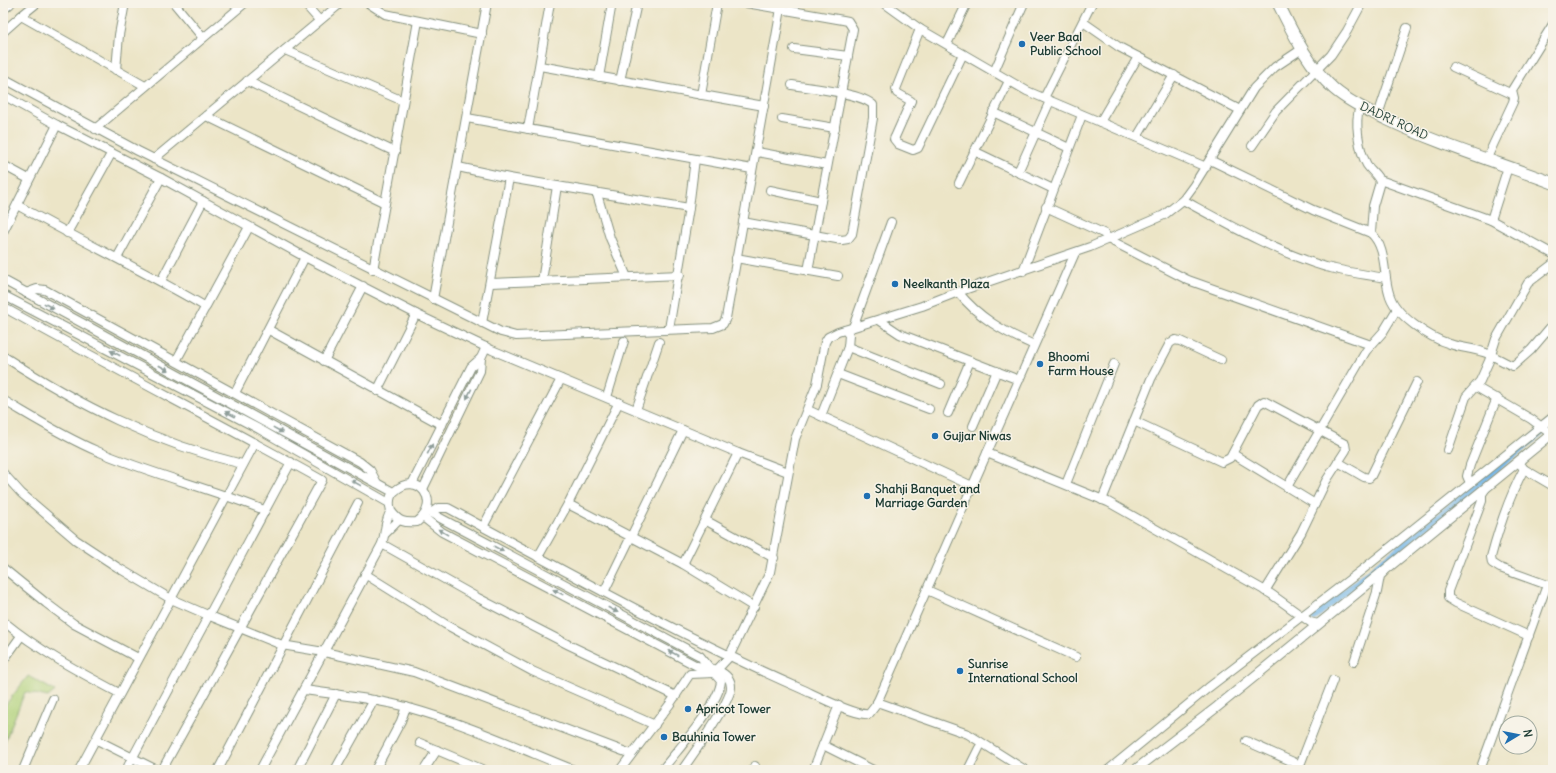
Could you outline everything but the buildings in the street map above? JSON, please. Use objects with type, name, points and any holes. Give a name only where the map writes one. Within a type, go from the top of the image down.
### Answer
[{"type":"main road","points":[[3,8],[8,3]]},
{"type":"main road","name":"DADRI ROAD","points":[[1278,3],[1302,49],[1318,70],[1334,89],[1360,107],[1451,147],[1553,182]]},
{"type":"street","points":[[3,32],[37,3]]},
{"type":"street","points":[[116,70],[119,35],[126,3]]},
{"type":"street","points":[[174,3],[203,38]]},
{"type":"street","points":[[95,129],[203,38],[235,6],[245,3]]},
{"type":"street","points":[[304,3],[319,20]]},
{"type":"street","points":[[154,159],[341,3]]},
{"type":"street","points":[[368,3],[385,14],[482,34]]},
{"type":"street","points":[[433,299],[487,3]]},
{"type":"street","points":[[528,129],[550,3]]},
{"type":"street","points":[[599,77],[612,3]]},
{"type":"street","points":[[620,81],[637,3]]},
{"type":"street","points":[[701,95],[717,3]]},
{"type":"street","points":[[746,3],[782,6],[848,21],[852,29],[808,271]]},
{"type":"street","points":[[884,3],[920,29],[1009,81],[1047,100],[1138,137],[1208,163],[1313,210],[1371,233],[1378,244],[1384,261],[1391,300],[1397,309],[1420,328],[1440,340],[1491,355],[1513,366],[1531,350],[1553,324]]},
{"type":"street","points":[[947,44],[967,3]]},
{"type":"street","points":[[994,72],[1024,3]]},
{"type":"street","points":[[1018,172],[1036,132],[1047,100],[1092,3]]},
{"type":"street","points":[[1252,146],[1276,112],[1318,70],[1339,44],[1362,3]]},
{"type":"street","points":[[3,78],[95,129],[374,270],[501,332],[516,336],[713,328],[723,324],[726,318],[782,6]]},
{"type":"street","points":[[21,16],[145,86]]},
{"type":"street","points":[[374,270],[418,21]]},
{"type":"street","points":[[1083,22],[1138,57],[1240,110]]},
{"type":"street","points":[[1486,160],[1514,98],[1512,90],[1553,24]]},
{"type":"street","points":[[1378,115],[1407,28]]},
{"type":"street","points":[[920,29],[896,89],[897,93],[909,98],[911,101],[895,137],[895,141],[898,144],[913,150],[918,148],[963,54]]},
{"type":"street","points":[[794,49],[848,56]]},
{"type":"street","points":[[620,770],[655,725],[690,674],[714,670],[729,657],[754,607],[770,572],[774,558],[788,472],[798,429],[808,410],[817,384],[826,342],[832,335],[849,328],[922,306],[958,292],[1075,253],[1164,215],[1183,200],[1208,163],[1240,110],[1263,78],[1288,57],[1302,49]]},
{"type":"street","points":[[285,50],[403,101]]},
{"type":"street","points":[[1100,122],[1138,57]]},
{"type":"street","points":[[540,66],[764,106]]},
{"type":"street","points":[[1453,67],[1498,89],[1512,94]]},
{"type":"street","points":[[1138,137],[1174,75]]},
{"type":"street","points":[[247,81],[395,152]]},
{"type":"street","points":[[959,183],[1009,81]]},
{"type":"street","points":[[743,222],[842,240],[851,237],[874,109],[870,101],[841,93],[792,85]]},
{"type":"street","points":[[3,95],[56,127],[161,178],[305,257],[416,314],[486,347],[561,379],[738,453],[788,472]]},
{"type":"street","points":[[1360,107],[1356,120],[1364,156],[1368,166],[1380,180],[1491,220],[1553,254]]},
{"type":"street","points":[[993,112],[1069,148]]},
{"type":"street","points":[[1023,271],[1082,115]]},
{"type":"street","points":[[206,116],[385,203]]},
{"type":"street","points":[[467,118],[752,169]]},
{"type":"street","points":[[782,119],[834,128]]},
{"type":"street","points":[[3,220],[49,134],[56,127]]},
{"type":"street","points":[[3,232],[53,136],[56,127]]},
{"type":"street","points":[[974,151],[1053,189]]},
{"type":"street","points":[[757,152],[827,165]]},
{"type":"street","points":[[67,233],[111,154]]},
{"type":"street","points":[[670,329],[680,275],[695,159]]},
{"type":"street","points":[[3,165],[25,177]]},
{"type":"street","points":[[458,167],[597,194],[689,208]]},
{"type":"street","points":[[1491,220],[1508,167]]},
{"type":"street","points":[[117,258],[161,178]]},
{"type":"street","points":[[482,323],[491,283],[509,178]]},
{"type":"street","points":[[1371,233],[1373,206],[1380,180]]},
{"type":"street","points":[[542,281],[558,186]]},
{"type":"street","points":[[770,190],[821,200]]},
{"type":"street","points":[[597,194],[610,238],[628,277]]},
{"type":"street","points":[[1183,200],[1257,239],[1310,261],[1342,271],[1386,278]]},
{"type":"street","points":[[161,281],[203,201]]},
{"type":"street","points":[[17,205],[67,233],[161,281],[206,307]]},
{"type":"street","points":[[1046,207],[1102,233],[1108,239],[1188,280],[1372,345]]},
{"type":"street","points":[[821,416],[848,347],[849,328],[891,222]]},
{"type":"street","points":[[176,361],[249,227]]},
{"type":"street","points":[[3,295],[259,429],[390,507],[399,520],[404,523],[417,522],[438,508],[448,508],[729,657],[839,705],[865,714],[872,710],[877,702],[1075,253]]},
{"type":"street","points":[[235,394],[305,257]]},
{"type":"street","points":[[736,258],[838,276]]},
{"type":"street","points":[[1448,450],[1466,397],[1476,387],[1491,355],[1496,339],[1528,283],[1553,264]]},
{"type":"street","points":[[491,283],[680,275]]},
{"type":"street","points":[[3,280],[336,463],[393,492]]},
{"type":"street","points":[[324,361],[363,286]]},
{"type":"street","points":[[26,293],[37,289],[45,290],[360,462],[370,470],[377,483]]},
{"type":"street","points":[[958,292],[974,311],[1034,346]]},
{"type":"street","points":[[3,307],[322,480],[162,770]]},
{"type":"street","points":[[1287,487],[1356,368],[1383,332],[1397,309]]},
{"type":"street","points":[[377,391],[416,314]]},
{"type":"street","points":[[879,320],[900,334],[1019,380]]},
{"type":"street","points":[[269,330],[442,426]]},
{"type":"street","points":[[607,398],[624,341]]},
{"type":"street","points":[[1102,500],[1151,379],[1172,341],[1180,341],[1221,360]]},
{"type":"street","points":[[636,410],[659,342]]},
{"type":"street","points":[[423,489],[480,371],[481,358],[486,347]]},
{"type":"street","points":[[848,347],[941,384]]},
{"type":"street","points":[[3,356],[78,402],[126,425],[204,455],[242,464]]},
{"type":"street","points":[[412,484],[471,367],[481,358]]},
{"type":"street","points":[[948,413],[970,361]]},
{"type":"street","points":[[1066,484],[1114,364]]},
{"type":"street","points":[[973,426],[997,371]]},
{"type":"street","points":[[838,374],[929,409]]},
{"type":"street","points":[[483,527],[561,379]]},
{"type":"street","points":[[1338,462],[1364,477],[1369,478],[1371,476],[1417,382]]},
{"type":"street","points":[[1476,387],[1497,398],[1547,430]]},
{"type":"street","points":[[1470,483],[1467,476],[1470,465],[1497,398]]},
{"type":"street","points":[[3,400],[77,443],[98,452],[142,469],[226,495],[264,510]]},
{"type":"street","points":[[538,557],[568,504],[619,402]]},
{"type":"street","points":[[1134,421],[1217,462],[1226,462],[1233,454],[1256,408],[1261,402],[1268,403],[1320,429],[1347,446],[1346,450],[1326,481],[1297,540],[1265,591]]},
{"type":"street","points":[[808,410],[972,486]]},
{"type":"street","points":[[1354,662],[1378,592],[1380,576],[1518,462],[1547,430],[1553,417]]},
{"type":"street","points":[[604,592],[683,430]]},
{"type":"street","points":[[1135,770],[1217,707],[1309,620],[1470,483],[1547,430]]},
{"type":"street","points":[[79,770],[97,740],[138,658],[171,599],[242,464],[255,443]]},
{"type":"street","points":[[683,564],[738,453]]},
{"type":"street","points":[[987,453],[1102,500],[1265,591],[1309,620]]},
{"type":"street","points":[[1233,454],[1315,504]]},
{"type":"street","points":[[126,770],[210,616],[264,510],[291,462]]},
{"type":"street","points":[[1518,462],[1524,470],[1553,486]]},
{"type":"street","points":[[1480,770],[1529,636],[1550,586],[1500,568],[1492,562],[1503,519],[1516,485],[1524,470]]},
{"type":"street","points":[[3,473],[20,493],[76,540],[117,567],[171,599],[240,629],[282,645],[324,652],[414,672],[631,754]]},
{"type":"street","points":[[260,770],[305,690],[382,544],[385,534],[386,519],[393,492],[401,485],[412,484],[423,489],[429,504],[427,514]]},
{"type":"street","points":[[1487,487],[1482,494],[1482,501],[1448,591],[1448,598],[1529,636]]},
{"type":"street","points":[[222,769],[282,645],[358,503]]},
{"type":"street","points":[[568,504],[630,538],[683,564],[754,607]]},
{"type":"street","points":[[427,514],[442,532],[697,666],[714,670],[721,681],[718,692],[701,720],[662,770]]},
{"type":"street","points":[[427,514],[700,656],[714,670],[729,680],[731,689],[708,732],[682,770]]},
{"type":"street","points":[[385,534],[399,520]]},
{"type":"street","points":[[705,520],[774,558]]},
{"type":"street","points":[[382,544],[478,598],[569,645],[676,696]]},
{"type":"street","points":[[3,568],[74,624],[138,658]]},
{"type":"street","points":[[1108,770],[1208,688],[1385,571]]},
{"type":"street","points":[[366,574],[445,624],[532,671],[655,725]]},
{"type":"street","points":[[926,590],[1076,657]]},
{"type":"street","points":[[3,621],[21,636],[73,668],[120,693]]},
{"type":"street","points":[[3,661],[21,636]]},
{"type":"street","points":[[1246,741],[1299,768],[1333,680]]},
{"type":"street","points":[[305,690],[374,700],[406,707],[436,716],[574,770]]},
{"type":"street","points":[[297,770],[336,694]]},
{"type":"street","points":[[23,770],[53,699]]},
{"type":"street","points":[[335,770],[374,700]]},
{"type":"street","points":[[877,702],[968,734],[1025,770]]},
{"type":"street","points":[[813,770],[839,705]]},
{"type":"street","points":[[375,770],[401,721],[406,707]]},
{"type":"street","points":[[97,740],[157,770]]},
{"type":"street","points":[[420,743],[479,769]]},
{"type":"street","points":[[823,745],[873,770]]},
{"type":"street","points":[[968,770],[979,748]]},
{"type":"street","points":[[424,770],[437,750]]},
{"type":"green space","points":[[28,676],[55,691],[48,697],[25,692],[3,746],[3,708]]},
{"type":"waterway","points":[[1313,618],[1553,423]]},
{"type":"place","name":"Veer Baal Public School","points":[[1022,44]]},
{"type":"place","name":"Neelkanth Plaza","points":[[895,284]]},
{"type":"place","name":"Bhoomi Farm House","points":[[1040,364]]},
{"type":"place","name":"Gujjar Niwas","points":[[935,436]]},
{"type":"place","name":"Shahji Banquet and Marriage Garden","points":[[867,496]]},
{"type":"place","name":"Sunrise International School","points":[[960,671]]},
{"type":"place","name":"Apricot Tower","points":[[688,709]]},
{"type":"place","name":"Bauhinia Tower","points":[[664,737]]}]
